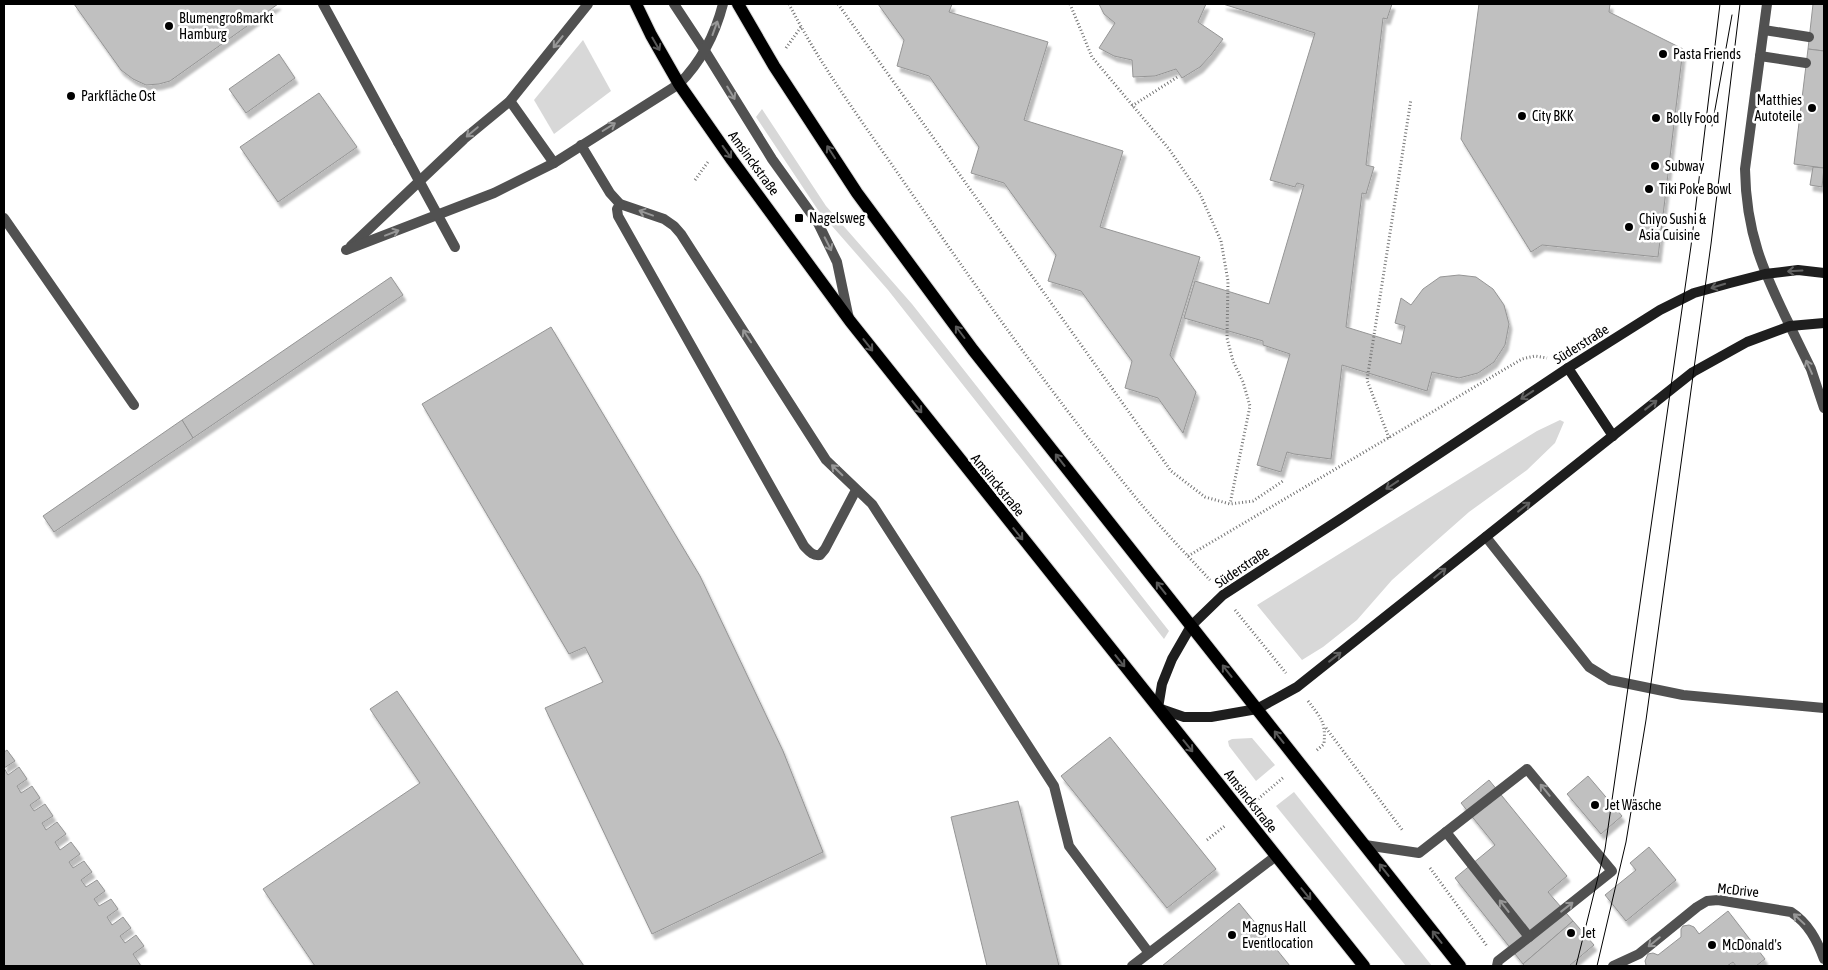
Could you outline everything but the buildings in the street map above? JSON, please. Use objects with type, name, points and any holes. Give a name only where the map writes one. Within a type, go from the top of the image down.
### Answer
[{"type":"main road","name":"Amsinckstraße","points":[[636,4],[679,84],[850,321],[1364,966]]},
{"type":"main road","points":[[738,4],[774,66],[857,193],[973,350],[1460,966]]},
{"type":"main road","name":"Süderstraße","points":[[1158,708],[1162,684],[1172,659],[1191,626],[1223,595],[1568,368],[1660,310],[1694,294],[1765,274],[1798,270],[1824,273]]},
{"type":"main road","points":[[1158,708],[1184,717],[1211,717],[1257,709],[1297,687],[1693,372],[1747,342],[1790,326],[1824,323]]},
{"type":"main road","points":[[1568,368],[1613,436]]},
{"type":"street","points":[[323,4],[455,247]]},
{"type":"street","points":[[588,4],[510,101],[464,140],[346,250],[494,193],[554,162],[679,84],[694,68],[705,51],[723,4]]},
{"type":"street","points":[[674,4],[772,159],[818,223],[837,262],[850,321]]},
{"type":"street","points":[[1767,4],[1745,169],[1745,194],[1754,240],[1765,274],[1811,369],[1824,408]]},
{"type":"street","points":[[1764,30],[1809,37]]},
{"type":"street","points":[[1760,56],[1806,63]]},
{"type":"street","points":[[510,101],[554,162]]},
{"type":"street","points":[[581,145],[610,192],[620,204],[664,219],[681,234],[826,460],[872,504],[1054,786],[1069,846],[1149,953]]},
{"type":"street","points":[[620,204],[616,212],[618,216],[804,546],[811,553],[816,556],[820,555],[825,549],[856,490]]},
{"type":"street","points":[[4,218],[134,405]]},
{"type":"street","points":[[1486,537],[1589,667],[1610,680],[1683,694],[1824,708]]},
{"type":"street","points":[[1365,845],[1419,853],[1527,769],[1612,872],[1498,962],[1497,966]]},
{"type":"street","points":[[1446,832],[1529,937]]},
{"type":"street","points":[[1132,966],[1276,856]]},
{"type":"street","name":"McDrive","points":[[1613,966],[1639,954],[1697,907],[1707,901],[1718,900],[1791,912],[1800,918],[1817,940],[1824,959]]},
{"type":"path","points":[[789,4],[801,27],[848,100],[973,284],[1046,383],[1142,505],[1223,595]]},
{"type":"path","points":[[838,4],[1171,471],[1205,497],[1230,504],[1253,501],[1284,481]]},
{"type":"path","points":[[1070,4],[1092,57],[1169,149],[1200,194],[1221,241],[1228,281],[1227,338],[1233,361],[1244,382],[1250,406],[1230,504]]},
{"type":"path","points":[[1132,106],[1179,76]]},
{"type":"path","points":[[1389,438],[1367,380],[1411,99]]},
{"type":"path","points":[[1188,556],[1522,359],[1535,356],[1546,358],[1568,368]]},
{"type":"shaded area","points":[[583,40],[611,91],[554,134],[534,100]]},
{"type":"shaded area","points":[[762,109],[826,206],[912,304],[1169,631],[1164,639],[888,290],[818,210],[756,117]]},
{"type":"shaded area","points":[[1560,420],[1564,422],[1555,443],[1527,470],[1469,512],[1392,580],[1357,620],[1323,647],[1302,660],[1257,605],[1537,431]]},
{"type":"shaded area","points":[[1252,738],[1275,765],[1256,781],[1229,746],[1228,741]]},
{"type":"shaded area","points":[[1294,792],[1432,966],[1406,966],[1276,806]]},
{"type":"tram line","points":[[1576,966],[1605,849],[1691,246],[1720,4]]},
{"type":"tram line","points":[[1597,966],[1626,842],[1646,720],[1711,244],[1740,4]]},
{"type":"tram line","points":[[1712,126],[1732,15]]},
{"type":"place","name":"Blumengroßmarkt Hamburg","points":[[169,26]]},
{"type":"place","name":"Pasta Friends","points":[[1663,54]]},
{"type":"place","name":"Parkfläche Ost","points":[[71,96]]},
{"type":"place","name":"Matthies Autoteile","points":[[1812,108]]},
{"type":"place","name":"City BKK","points":[[1522,116]]},
{"type":"place","name":"Bolly Food","points":[[1656,118]]},
{"type":"place","name":"Subway","points":[[1655,166]]},
{"type":"place","name":"Tiki Poke Bowl","points":[[1649,189]]},
{"type":"place","name":"Nagelsweg","points":[[799,218]]},
{"type":"place","name":"Chiyo Sushi & Asia Cuisine","points":[[1629,227]]},
{"type":"place","name":"Jet Wäsche","points":[[1595,805]]},
{"type":"place","name":"Jet","points":[[1571,933]]},
{"type":"place","name":"Magnus Hall Eventlocation","points":[[1232,935]]},
{"type":"place","name":"McDonald's","points":[[1712,945]]}]
